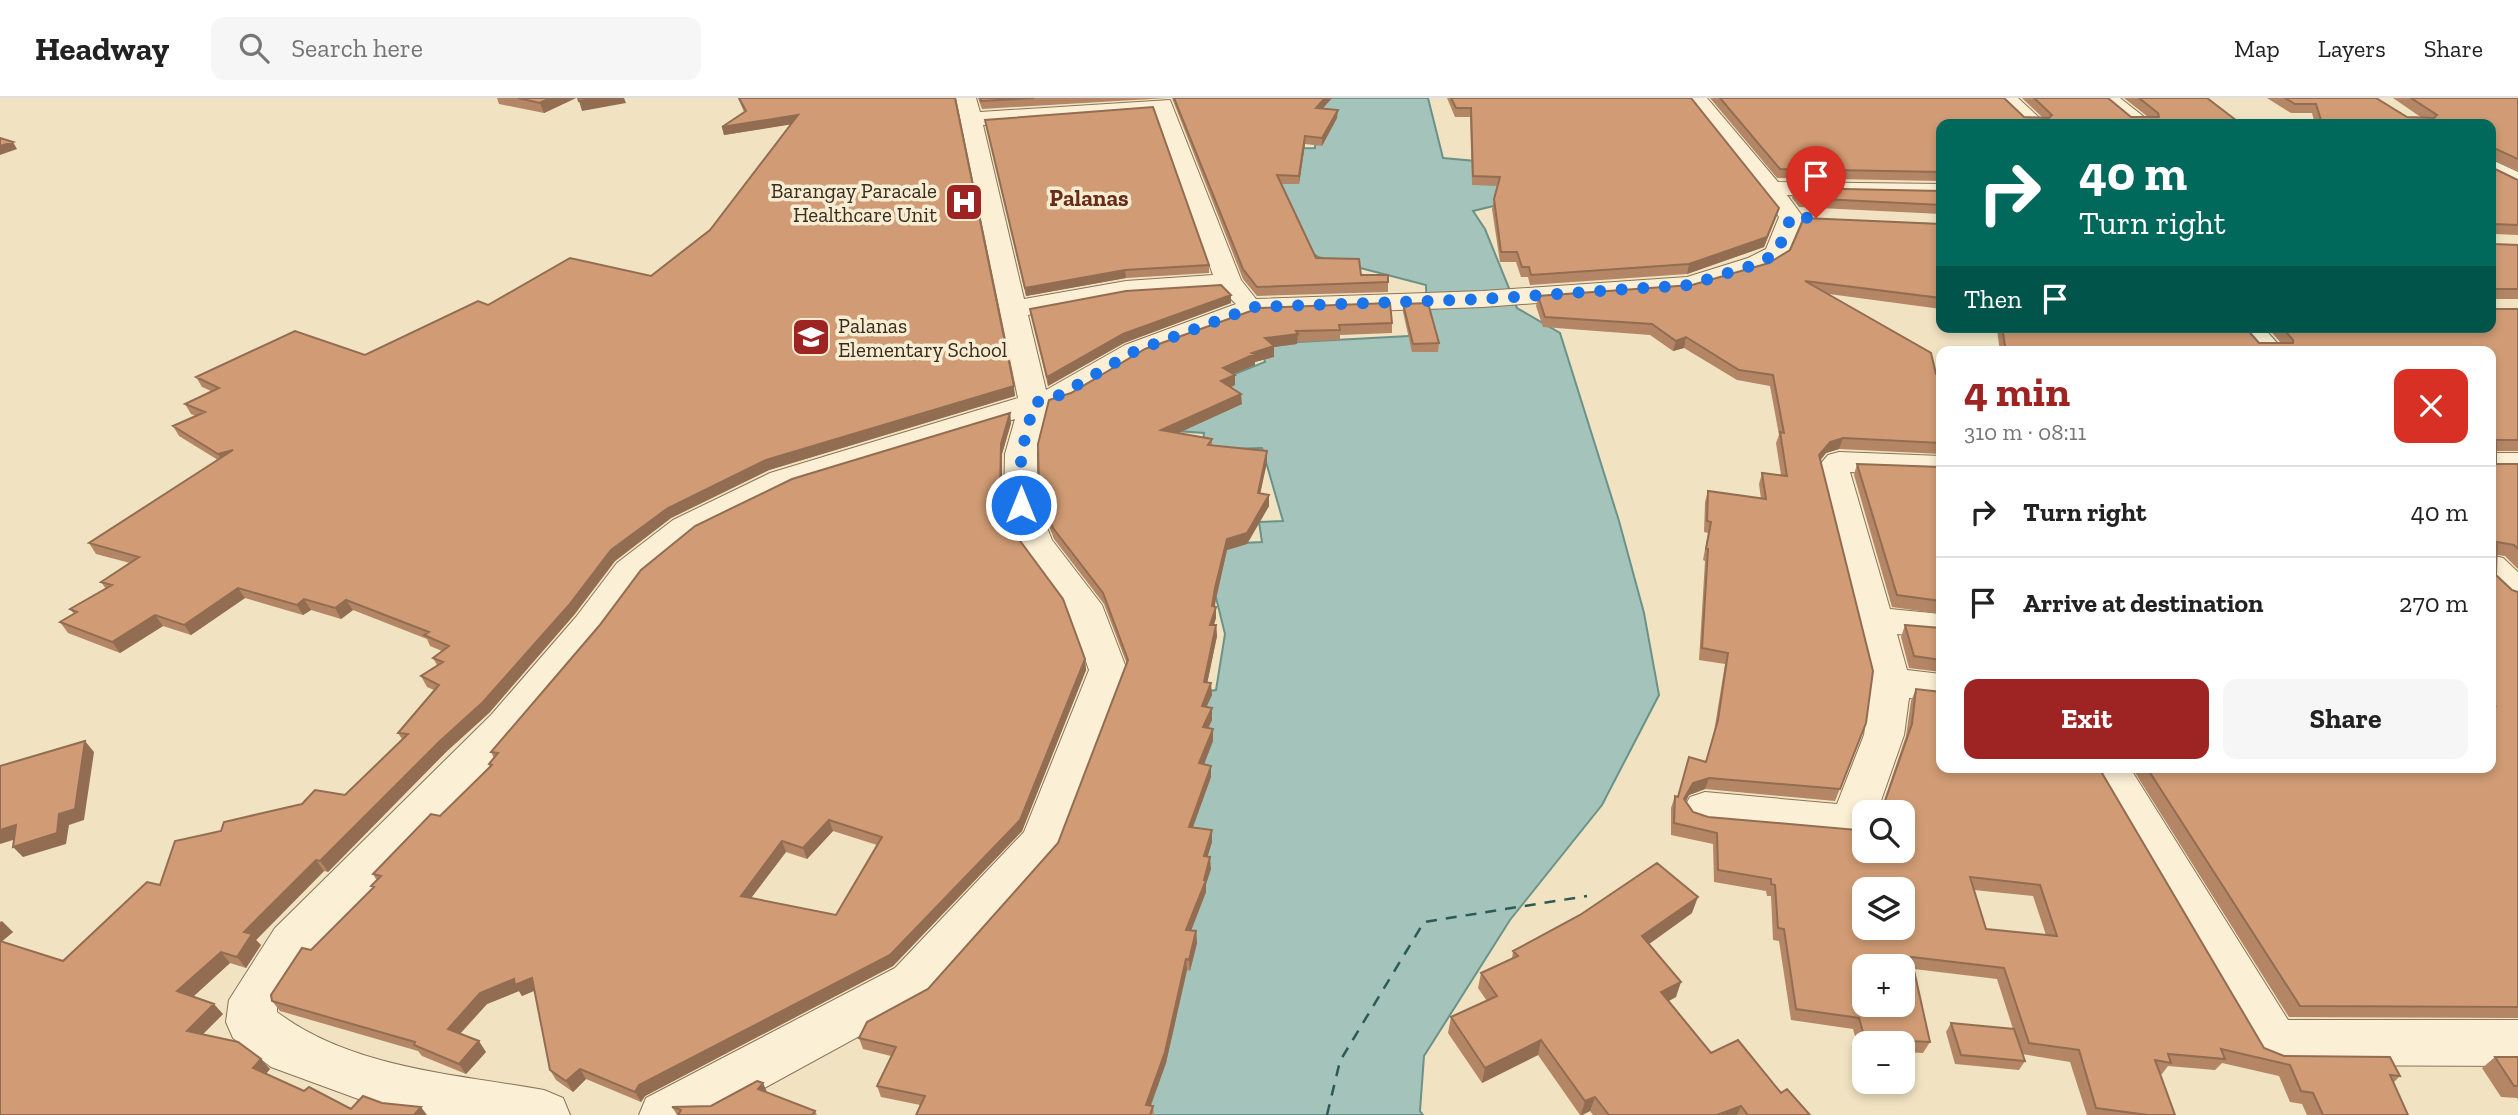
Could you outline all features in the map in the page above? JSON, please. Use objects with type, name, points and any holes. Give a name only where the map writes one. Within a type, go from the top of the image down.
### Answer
[{"type":"street","points":[[1696,98],[1771,188],[1791,217]]},
{"type":"street","points":[[2006,98],[2029,119]]},
{"type":"street","points":[[2107,98],[2135,119]]},
{"type":"street","points":[[665,1115],[912,983],[1042,841],[1108,670],[1084,605],[1036,543],[1021,505],[1021,454],[1034,403],[969,109],[1161,101],[1229,282],[1254,307]]},
{"type":"street","points":[[2496,169],[2518,182]]},
{"type":"street","points":[[1771,188],[1936,191]]},
{"type":"street","points":[[1791,217],[1818,219]]},
{"type":"street","points":[[544,1115],[391,1087],[289,1051],[251,1022],[253,1000],[292,942],[505,725],[589,626],[630,571],[685,527],[782,480],[1060,395],[1135,351],[1254,307],[1407,303],[1689,285],[1757,264],[1777,253],[1791,217]]},
{"type":"street","points":[[1015,309],[1126,289],[1229,282]]},
{"type":"street","points":[[2253,333],[2265,346]]},
{"type":"street","points":[[1705,809],[1852,822],[1884,735],[1891,682],[1833,468],[1839,462],[1936,470]]},
{"type":"street","points":[[2496,463],[2518,463]]},
{"type":"street","points":[[2496,572],[2518,592]]},
{"type":"street","points":[[1876,620],[1936,626]]},
{"type":"street","points":[[1891,682],[1936,687]]},
{"type":"street","points":[[2111,773],[2274,1042],[2518,1043]]},
{"type":"water","points":[[1323,98],[1428,98],[1443,158],[1498,163],[1506,203],[1473,211],[1485,229],[1517,308],[1560,333],[1619,521],[1644,613],[1659,695],[1602,805],[1510,920],[1424,1056],[1420,1111],[1423,1115],[1137,1115],[1192,693],[1216,690],[1225,634],[1203,545],[1262,542],[1259,522],[1283,521],[1262,448],[1202,450],[1204,433],[1104,426],[1265,362],[1261,344],[1427,335],[1426,285],[1318,257],[1248,207],[1265,149],[1315,148],[1315,102]]},
{"type":"building","points":[[518,98],[550,98],[540,103]]},
{"type":"building","points":[[739,98],[955,98],[1014,386],[766,460],[668,508],[611,550],[569,605],[483,702],[244,932],[252,934],[237,957],[221,952],[177,991],[214,1004],[187,1031],[238,1042],[261,1059],[253,1068],[304,1091],[309,1087],[351,1109],[363,1096],[382,1103],[421,1107],[414,1115],[0,1115],[0,941],[63,961],[147,882],[160,885],[175,841],[221,831],[224,822],[302,804],[315,790],[345,795],[408,734],[398,733],[439,685],[421,676],[443,662],[433,658],[449,646],[424,635],[429,632],[346,600],[335,608],[304,599],[297,605],[238,588],[184,625],[155,615],[112,642],[60,622],[77,612],[70,609],[112,585],[101,582],[139,557],[89,543],[233,450],[218,454],[173,426],[205,412],[185,404],[219,388],[196,377],[295,331],[365,355],[478,301],[488,305],[570,258],[651,276],[710,230],[798,115],[722,127],[746,111]]},
{"type":"building","points":[[980,98],[1034,98],[981,101]]},
{"type":"building","points":[[1174,98],[1325,98],[1316,108],[1338,110],[1322,138],[1305,136],[1299,176],[1277,175],[1316,258],[1359,259],[1361,275],[1388,275],[1388,282],[1257,287],[1243,269]]},
{"type":"building","points":[[1451,98],[1691,98],[1779,208],[1767,237],[1689,264],[1531,275],[1529,267],[1522,267],[1517,252],[1501,252],[1494,199],[1500,177],[1473,176],[1471,108],[1456,108]]},
{"type":"building","points":[[1720,98],[2004,98],[2024,117],[2049,118],[2052,115],[2034,98],[2108,98],[2131,117],[2159,117],[2158,113],[2139,98],[2207,98],[2234,119],[1936,119],[1936,172],[1780,169]]},
{"type":"building","points":[[2285,98],[2376,98],[2407,117],[2434,118],[2437,115],[2411,98],[2518,98],[2518,159],[2496,149],[2496,119],[2321,119],[2316,104],[2295,104]]},
{"type":"building","points":[[1153,107],[1209,265],[1125,270],[1025,288],[985,120]]},
{"type":"building","points":[[0,138],[13,142],[0,146]]},
{"type":"building","points":[[2496,169],[2518,180],[2518,225],[2496,224]]},
{"type":"building","points":[[1795,188],[1936,191],[1936,205],[1802,198]]},
{"type":"building","points":[[1804,218],[1936,224],[1936,297],[1805,281],[1931,353],[1936,374],[1936,443],[1843,438],[1830,442],[1819,455],[1873,671],[1866,723],[1840,789],[1709,778],[1693,783],[1684,799],[1693,812],[1708,817],[1852,830],[1852,863],[1915,863],[1915,800],[1885,800],[1912,724],[1916,689],[1936,691],[1936,773],[2102,773],[2264,1048],[2284,1056],[2390,1057],[2400,1076],[2390,1075],[2408,1115],[2323,1115],[2313,1093],[2301,1091],[2290,1065],[2221,1049],[2225,1059],[2168,1054],[2171,1063],[2155,1060],[2175,1115],[2148,1115],[2096,1108],[2079,1050],[2029,1043],[2004,968],[1915,957],[1915,954],[1852,954],[1852,1017],[1796,1009],[1784,929],[1778,928],[1775,885],[1771,884],[1771,879],[1718,870],[1717,833],[1674,823],[1675,796],[1678,797],[1689,757],[1706,762],[1718,720],[1728,653],[1702,648],[1706,549],[1711,522],[1707,521],[1708,491],[1766,499],[1762,473],[1787,476],[1780,432],[1784,433],[1773,375],[1739,370],[1686,337],[1676,341],[1652,324],[1545,317],[1538,296],[1692,285],[1769,263],[1790,250]],"holes":[[[1970,877],[2040,885],[2057,936],[1986,929]]]},
{"type":"building","points":[[2496,244],[2518,245],[2518,289],[2496,289]]},
{"type":"building","points":[[1221,285],[1231,295],[1123,334],[1047,377],[1030,309],[1126,291]]},
{"type":"building","points":[[1390,303],[1392,323],[1339,325],[1340,330],[1296,331],[1298,334],[1265,338],[1274,346],[1252,353],[1255,354],[1223,368],[1235,375],[1221,381],[1241,394],[1161,430],[1212,439],[1208,445],[1267,451],[1258,493],[1269,495],[1247,533],[1227,539],[1215,588],[1212,606],[1216,607],[1210,625],[1216,625],[1204,682],[1211,683],[1202,706],[1212,708],[1203,727],[1213,729],[1199,763],[1211,766],[1189,827],[1212,830],[1204,856],[1210,857],[1206,880],[1186,930],[1196,931],[1189,960],[1186,959],[1165,1052],[1146,1105],[1153,1106],[1150,1115],[916,1115],[925,1096],[877,1086],[896,1047],[859,1038],[867,1022],[928,989],[1058,843],[1128,660],[1103,593],[1053,528],[1039,494],[1038,444],[1049,400],[1071,393],[1145,349],[1259,308]]},
{"type":"building","points":[[1428,303],[1439,343],[1413,344],[1403,304]]},
{"type":"building","points":[[2496,309],[2518,309],[2518,440],[2496,440],[2496,346],[2005,346],[2003,333],[2250,333],[2259,343],[2293,343],[2287,333],[2496,333]]},
{"type":"building","points":[[1010,413],[1001,444],[1000,496],[1015,534],[1063,599],[1085,659],[1020,820],[890,955],[639,1085],[635,1092],[580,1069],[566,1081],[550,1070],[532,978],[515,985],[514,979],[480,993],[448,1029],[479,1041],[459,1064],[414,1045],[415,1042],[272,1001],[271,995],[302,948],[311,950],[374,887],[371,886],[381,876],[373,874],[431,814],[440,816],[492,765],[489,764],[498,753],[491,752],[599,626],[641,570],[695,526],[792,479]],"holes":[[[829,820],[882,837],[836,915],[741,896],[782,841],[803,848]]]},
{"type":"building","points":[[1857,464],[1936,467],[1936,600],[1897,595]]},
{"type":"building","points":[[2496,464],[2518,464],[2518,549],[2514,545],[2497,542],[2496,575]]},
{"type":"building","points":[[2496,575],[2518,592],[2518,1007],[2300,1006],[2150,773],[2496,773]]},
{"type":"building","points":[[1905,625],[1936,628],[1936,659],[1914,656]]},
{"type":"building","points":[[85,741],[75,809],[59,814],[57,833],[13,847],[16,825],[0,830],[0,766]]},
{"type":"building","points":[[1657,863],[1698,897],[1642,936],[1681,982],[1661,992],[1711,1053],[1738,1040],[1781,1093],[1787,1089],[1810,1115],[1748,1115],[1741,1106],[1717,1115],[1609,1115],[1595,1097],[1585,1101],[1541,1040],[1485,1068],[1451,1017],[1497,996],[1481,973],[1518,956],[1513,951],[1580,915]]},
{"type":"building","points":[[1915,975],[1930,1042],[1915,1041],[1915,1031],[1863,1031],[1859,1018],[1852,1017],[1915,1017]]},
{"type":"building","points":[[1951,1023],[2014,1029],[2025,1061],[1961,1055]]},
{"type":"building","points":[[2495,1057],[2518,1057],[2518,1086],[2514,1086]]},
{"type":"building","points":[[757,1081],[763,1083],[758,1089],[815,1111],[812,1115],[678,1115],[681,1110],[672,1107],[711,1106]]},
{"type":"ferry route","points":[[1327,1115],[1340,1061],[1424,922],[1587,896]]},
{"type":"place","name":"Barangay Paracale Healthcare Unit","points":[[964,202]]},
{"type":"place","name":"Palanas Elementary School","points":[[811,337]]},
{"type":"district","name":"Palanas","points":[[1089,198]]},
{"type":"route","points":[[1021,505],[1021,454],[1034,403],[1060,395],[1135,351],[1184,331],[1254,307],[1407,303],[1689,285],[1757,264],[1777,253],[1791,217],[1816,218]]}]
